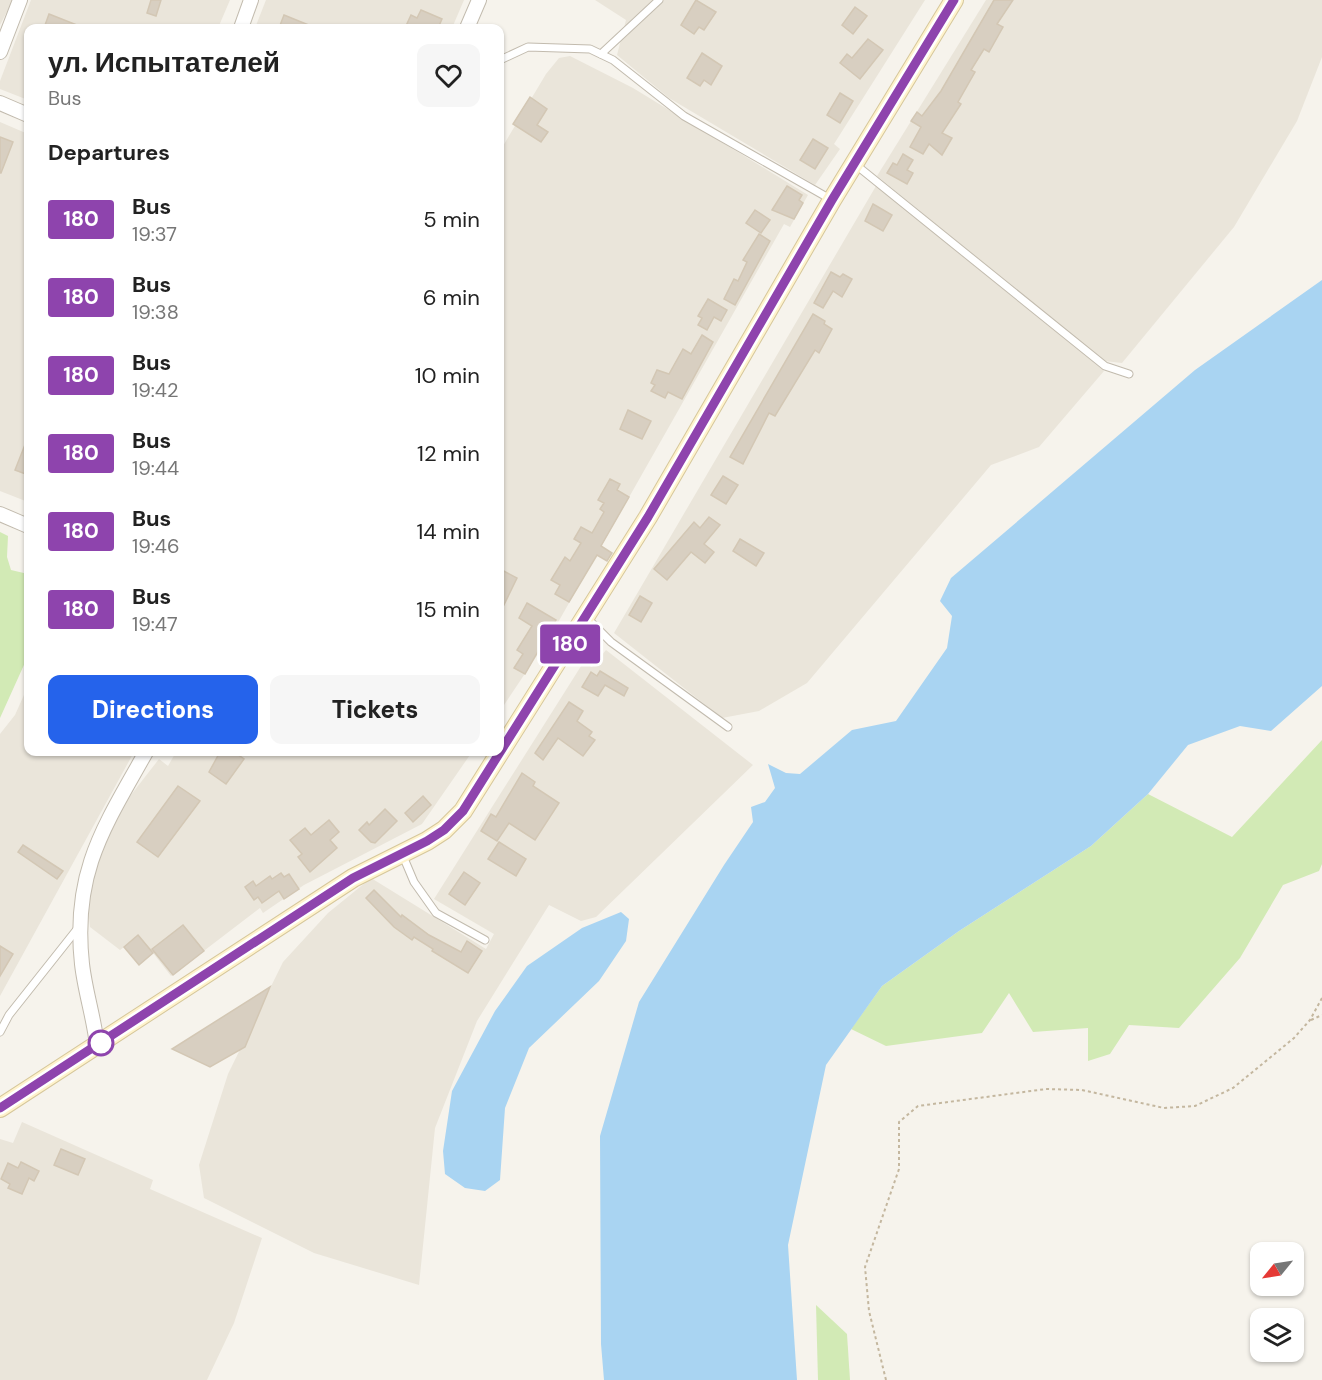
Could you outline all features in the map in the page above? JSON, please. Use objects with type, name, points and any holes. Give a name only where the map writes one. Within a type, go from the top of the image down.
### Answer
[{"type":"street","points":[[0,52],[20,0]]},
{"type":"street","points":[[243,24],[252,0]]},
{"type":"street","points":[[469,24],[479,0]]},
{"type":"street","points":[[504,746],[648,517],[832,200],[954,0]]},
{"type":"street","points":[[0,103],[24,113]]},
{"type":"street","points":[[0,514],[24,524]]},
{"type":"street","points":[[97,1045],[82,964],[80,907],[88,866],[106,823],[144,756]]},
{"type":"street","points":[[0,1108],[353,878],[444,830],[463,811],[498,756]]},
{"type":"lane","points":[[601,54],[659,0]]},
{"type":"lane","points":[[504,58],[528,47],[590,49],[613,60],[684,116],[832,200]]},
{"type":"lane","points":[[854,163],[1105,366],[1129,374]]},
{"type":"lane","points":[[586,617],[611,642],[728,727]]},
{"type":"lane","points":[[402,854],[414,882],[436,913],[485,940]]},
{"type":"lane","points":[[0,1032],[9,1015],[81,924]]},
{"type":"path","points":[[885,1380],[869,1311],[865,1267],[899,1168],[899,1122],[918,1106],[1046,1089],[1082,1090],[1164,1108],[1195,1106],[1233,1088],[1294,1038],[1310,1020],[1322,998]]},
{"type":"path","points":[[1310,1020],[1322,1015]]},
{"type":"shaded area","points":[[0,0],[13,0],[0,25]]},
{"type":"shaded area","points":[[31,0],[230,0],[220,24],[24,24],[24,98],[0,89],[0,81]]},
{"type":"shaded area","points":[[266,0],[464,0],[454,24],[257,24]]},
{"type":"shaded area","points":[[595,0],[925,0],[834,144],[840,149],[815,185],[669,98],[617,55],[626,20]]},
{"type":"shaded area","points":[[986,0],[1322,0],[1322,57],[1297,121],[1234,227],[1122,363],[1104,361],[877,176]]},
{"type":"shaded area","points":[[570,56],[633,88],[808,195],[790,227],[784,224],[552,633],[504,705],[504,144],[546,74],[559,58]]},
{"type":"shaded area","points":[[0,122],[24,132],[24,500],[0,491]]},
{"type":"shaded area","points":[[876,186],[1104,371],[1039,447],[991,465],[807,683],[759,711],[722,718],[614,633]]},
{"type":"shaded area","points":[[606,650],[753,765],[596,917],[581,921],[549,905],[477,1021],[435,1128],[419,1285],[314,1253],[204,1198],[199,1165],[228,1074],[283,962],[328,913],[371,878],[486,949],[494,934],[434,899],[583,663],[592,667]]},
{"type":"shaded area","points":[[24,695],[24,756],[132,756],[0,996],[0,734],[15,715]]},
{"type":"shaded area","points":[[174,756],[469,756],[422,824],[304,885],[263,913],[260,908],[171,976],[153,953],[139,965],[124,947],[120,950],[90,927],[88,909],[94,868],[120,809],[159,759],[168,766]]},
{"type":"shaded area","points":[[22,1122],[153,1180],[150,1189],[262,1238],[234,1323],[207,1380],[0,1380],[0,1139],[13,1143]]},
{"type":"green space","points":[[0,532],[8,536],[7,557],[11,570],[24,573],[24,665],[0,718]]},
{"type":"green space","points":[[1322,740],[1322,864],[1319,871],[1283,885],[1240,958],[1179,1028],[1129,1025],[1110,1054],[1088,1061],[1088,1028],[1033,1032],[1009,993],[982,1033],[886,1046],[851,1029],[882,986],[959,931],[1091,846],[1148,794],[1232,837]]},
{"type":"green space","points":[[816,1305],[847,1334],[850,1380],[818,1380]]},
{"type":"water","points":[[1322,280],[1322,686],[1271,731],[1240,726],[1188,745],[1148,794],[1091,846],[959,931],[882,986],[826,1065],[788,1245],[797,1380],[604,1380],[601,1344],[600,1136],[639,1002],[753,822],[751,807],[765,802],[775,788],[768,764],[786,773],[800,774],[852,730],[896,721],[947,648],[952,616],[940,601],[951,578],[1195,370]]},
{"type":"water","points":[[621,912],[629,919],[626,941],[599,981],[529,1048],[505,1108],[500,1180],[485,1191],[465,1188],[445,1174],[443,1151],[452,1091],[495,1011],[527,966],[582,928]]},
{"type":"building","points":[[151,0],[161,0],[156,16],[147,13]]},
{"type":"building","points":[[696,0],[716,12],[704,30],[699,27],[694,34],[681,25]]},
{"type":"building","points":[[994,0],[1013,0],[997,24],[1003,27],[989,52],[984,49],[971,70],[975,72],[958,102],[961,104],[942,133],[952,138],[942,155],[929,144],[923,154],[910,147],[921,127],[911,121],[917,112],[922,116],[941,91]]},
{"type":"building","points":[[855,7],[867,16],[853,34],[842,25]]},
{"type":"building","points":[[421,10],[442,19],[440,24],[407,24],[411,15],[417,18]]},
{"type":"building","points":[[49,14],[74,24],[45,24]]},
{"type":"building","points":[[284,15],[306,24],[281,24]]},
{"type":"building","points":[[868,39],[883,50],[860,79],[840,63],[847,54],[852,58]]},
{"type":"building","points":[[702,53],[722,66],[711,85],[704,80],[700,86],[687,78]]},
{"type":"building","points":[[840,93],[853,101],[840,123],[827,115]]},
{"type":"building","points":[[530,97],[547,109],[537,125],[548,132],[541,142],[513,124]]},
{"type":"building","points":[[0,137],[13,142],[1,173],[0,173]]},
{"type":"building","points":[[813,139],[828,148],[815,169],[800,160]]},
{"type":"building","points":[[903,154],[913,160],[907,170],[913,173],[907,184],[887,173],[893,163],[897,165]]},
{"type":"building","points":[[787,186],[802,195],[799,200],[803,203],[794,219],[772,210]]},
{"type":"building","points":[[873,204],[892,215],[883,231],[865,221]]},
{"type":"building","points":[[755,210],[770,220],[761,233],[746,223]]},
{"type":"building","points":[[759,234],[770,241],[735,305],[724,299],[734,279],[738,281],[747,262],[743,260]]},
{"type":"building","points":[[831,272],[840,277],[843,274],[852,279],[842,297],[833,291],[823,308],[814,303]]},
{"type":"building","points":[[708,299],[727,310],[721,321],[714,317],[707,330],[698,325],[702,318],[698,316]]},
{"type":"building","points":[[813,314],[825,321],[824,324],[832,329],[819,353],[815,350],[775,416],[769,413],[743,464],[730,457]]},
{"type":"building","points":[[702,335],[713,342],[682,399],[668,392],[665,398],[651,391],[655,385],[651,383],[657,370],[669,374],[683,349],[691,354]]},
{"type":"building","points":[[628,410],[651,421],[642,439],[620,429]]},
{"type":"building","points":[[24,447],[24,473],[15,470]]},
{"type":"building","points":[[723,476],[738,485],[726,504],[711,495]]},
{"type":"building","points":[[610,479],[620,484],[617,490],[629,497],[601,546],[612,553],[607,561],[597,555],[569,602],[555,594],[560,585],[551,580],[565,557],[570,561],[581,543],[574,539],[581,527],[592,533],[604,512],[600,509],[604,503],[598,500]]},
{"type":"building","points":[[709,517],[720,525],[704,544],[714,552],[705,563],[691,552],[667,580],[654,569],[694,522],[700,528]]},
{"type":"building","points":[[740,539],[764,553],[756,566],[733,551]]},
{"type":"building","points":[[504,571],[517,578],[504,605]]},
{"type":"building","points":[[640,596],[652,603],[641,622],[629,615]]},
{"type":"building","points":[[527,603],[556,620],[525,674],[514,668],[523,654],[517,650],[532,626],[519,618]]},
{"type":"building","points":[[600,671],[628,688],[624,696],[605,685],[598,696],[582,687],[591,672],[597,676]]},
{"type":"building","points":[[569,702],[583,711],[577,721],[592,732],[589,736],[595,740],[583,756],[558,738],[543,760],[535,753]]},
{"type":"building","points":[[218,756],[240,756],[244,759],[226,784],[209,772]]},
{"type":"building","points":[[522,773],[535,782],[533,786],[559,803],[535,840],[509,823],[497,841],[481,831],[491,814],[496,817]]},
{"type":"building","points":[[178,786],[200,801],[158,857],[137,842]]},
{"type":"building","points":[[423,796],[431,805],[413,822],[405,813]]},
{"type":"building","points":[[385,809],[397,821],[375,843],[371,842],[359,830],[367,822],[369,825]]},
{"type":"building","points":[[329,820],[339,832],[330,840],[337,848],[310,872],[298,857],[302,854],[290,840],[305,828],[311,835]]},
{"type":"building","points":[[499,842],[526,859],[516,876],[488,859]]},
{"type":"building","points":[[23,845],[63,871],[57,879],[18,852]]},
{"type":"building","points":[[464,872],[480,883],[465,905],[449,894]]},
{"type":"building","points":[[281,873],[284,877],[289,874],[299,889],[284,899],[279,891],[262,903],[258,897],[254,900],[245,887],[253,881],[256,886],[270,876],[272,879]]},
{"type":"building","points":[[374,890],[401,917],[402,915],[429,935],[461,952],[467,941],[482,951],[468,973],[414,937],[412,940],[394,927],[366,898]]},
{"type":"building","points":[[183,925],[204,951],[173,975],[152,949]]},
{"type":"building","points":[[138,935],[153,953],[139,965],[124,947]]},
{"type":"building","points":[[0,946],[13,954],[0,976]]},
{"type":"building","points":[[270,987],[245,1047],[210,1067],[172,1049]]},
{"type":"building","points":[[61,1149],[85,1159],[78,1175],[54,1165]]},
{"type":"building","points":[[21,1162],[39,1171],[34,1181],[29,1178],[22,1194],[8,1188],[10,1184],[1,1179],[8,1163],[18,1168]]},
{"type":"bus line","name":"180","points":[[504,747],[648,517],[832,200],[954,0]]},
{"type":"bus line","name":"180","points":[[0,1108],[136,1022],[353,878],[412,849],[444,830],[463,811],[498,756]]}]
